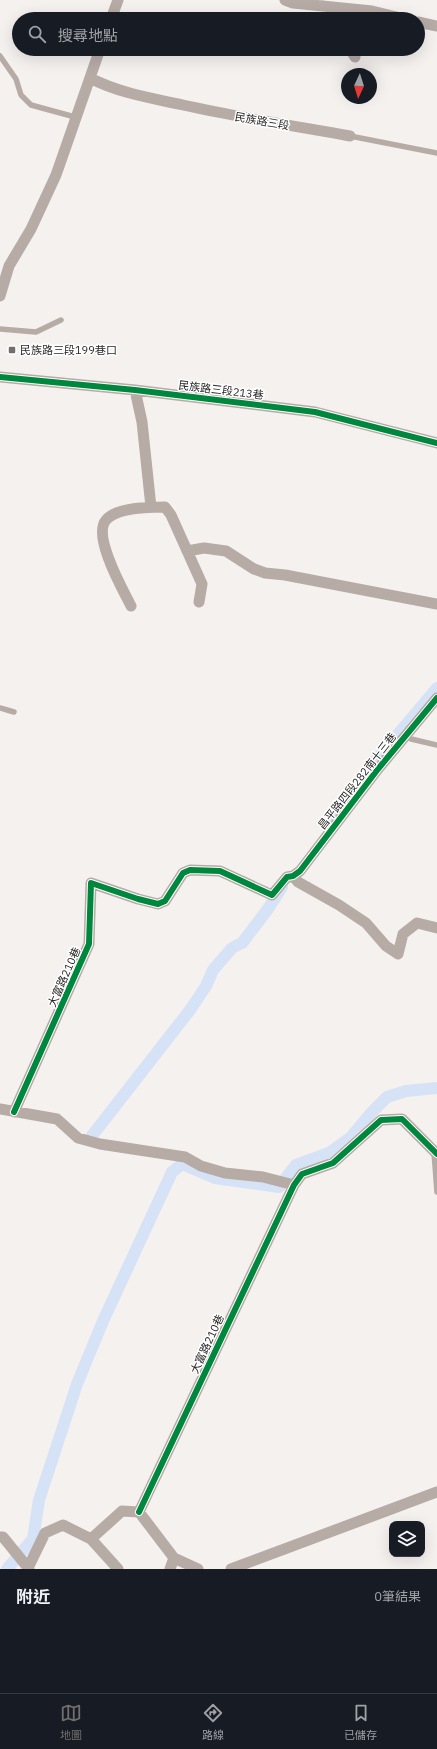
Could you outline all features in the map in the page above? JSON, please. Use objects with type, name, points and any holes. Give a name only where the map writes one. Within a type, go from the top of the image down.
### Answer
[{"type":"street","points":[[114,12],[118,0]]},
{"type":"street","points":[[285,0],[328,4],[376,12]]},
{"type":"street","points":[[425,23],[437,26]]},
{"type":"street","points":[[0,296],[9,266],[30,229],[56,175],[98,56]]},
{"type":"street","name":"民族路三段","points":[[90,78],[104,85],[142,96],[239,117],[350,136]]},
{"type":"street","name":"民族路三段213巷","points":[[0,377],[135,390],[315,412],[437,443]]},
{"type":"street","points":[[135,390],[142,422],[151,507]]},
{"type":"street","points":[[131,606],[110,561],[103,542],[102,529],[106,520],[119,512],[151,507],[165,507],[171,515],[202,584],[199,602]]},
{"type":"street","points":[[186,551],[204,548],[226,551],[254,569],[265,573],[285,575],[437,604]]},
{"type":"street","name":"昌平路四段282南十三巷","points":[[293,876],[300,871],[406,735],[437,698]]},
{"type":"street","name":"大富路210巷","points":[[14,1112],[89,944],[91,883],[138,899],[158,904],[165,900],[183,873],[190,870],[220,871],[272,895],[287,877],[293,876]]},
{"type":"street","points":[[293,876],[298,882],[339,905],[366,923],[386,946],[398,954],[403,934],[417,923],[437,928]]},
{"type":"street","points":[[0,1109],[57,1119],[78,1138],[100,1144],[185,1157],[201,1166],[225,1173],[263,1177],[292,1184]]},
{"type":"street","name":"大富路210巷","points":[[139,1512],[292,1184],[302,1174],[333,1162],[381,1120],[402,1119],[435,1153]]},
{"type":"street","points":[[231,1569],[437,1492]]},
{"type":"street","points":[[91,1539],[122,1512],[139,1512],[174,1558],[198,1569]]},
{"type":"street","points":[[0,1537],[4,1538],[28,1569],[45,1533],[63,1525],[91,1539],[118,1569]]},
{"type":"street","points":[[170,1569],[174,1558]]},
{"type":"lane","points":[[0,56],[16,79],[21,95],[31,105],[75,117]]},
{"type":"lane","name":"民族路三段","points":[[350,136],[437,153]]},
{"type":"lane","points":[[0,329],[36,332],[61,320]]},
{"type":"lane","points":[[0,708],[14,712]]},
{"type":"lane","points":[[406,735],[411,739],[437,745]]},
{"type":"lane","name":"大富路210巷","points":[[435,1153],[437,1192]]},
{"type":"waterway","points":[[329,825],[372,765],[437,688]]},
{"type":"waterway","points":[[91,1137],[190,1010],[206,986],[213,970],[232,948],[242,943],[268,909],[282,887]]},
{"type":"waterway","points":[[7,1569],[33,1539],[39,1500],[77,1384],[103,1321],[172,1172],[182,1164],[215,1178],[279,1187],[296,1165],[329,1153],[350,1138],[387,1097],[406,1091],[437,1088]]},
{"type":"cycle path","points":[[0,377],[135,390],[315,412],[437,443]]},
{"type":"cycle path","points":[[14,1112],[89,944],[91,883],[138,899],[158,904],[165,901],[183,873],[190,870],[220,871],[272,895],[287,877],[293,876],[300,871],[378,769],[437,698]]},
{"type":"cycle path","points":[[139,1512],[294,1185],[302,1174],[333,1163],[381,1120],[402,1119],[437,1154]]},
{"type":"place","name":"民族路三段199巷口","points":[[12,350]]}]
